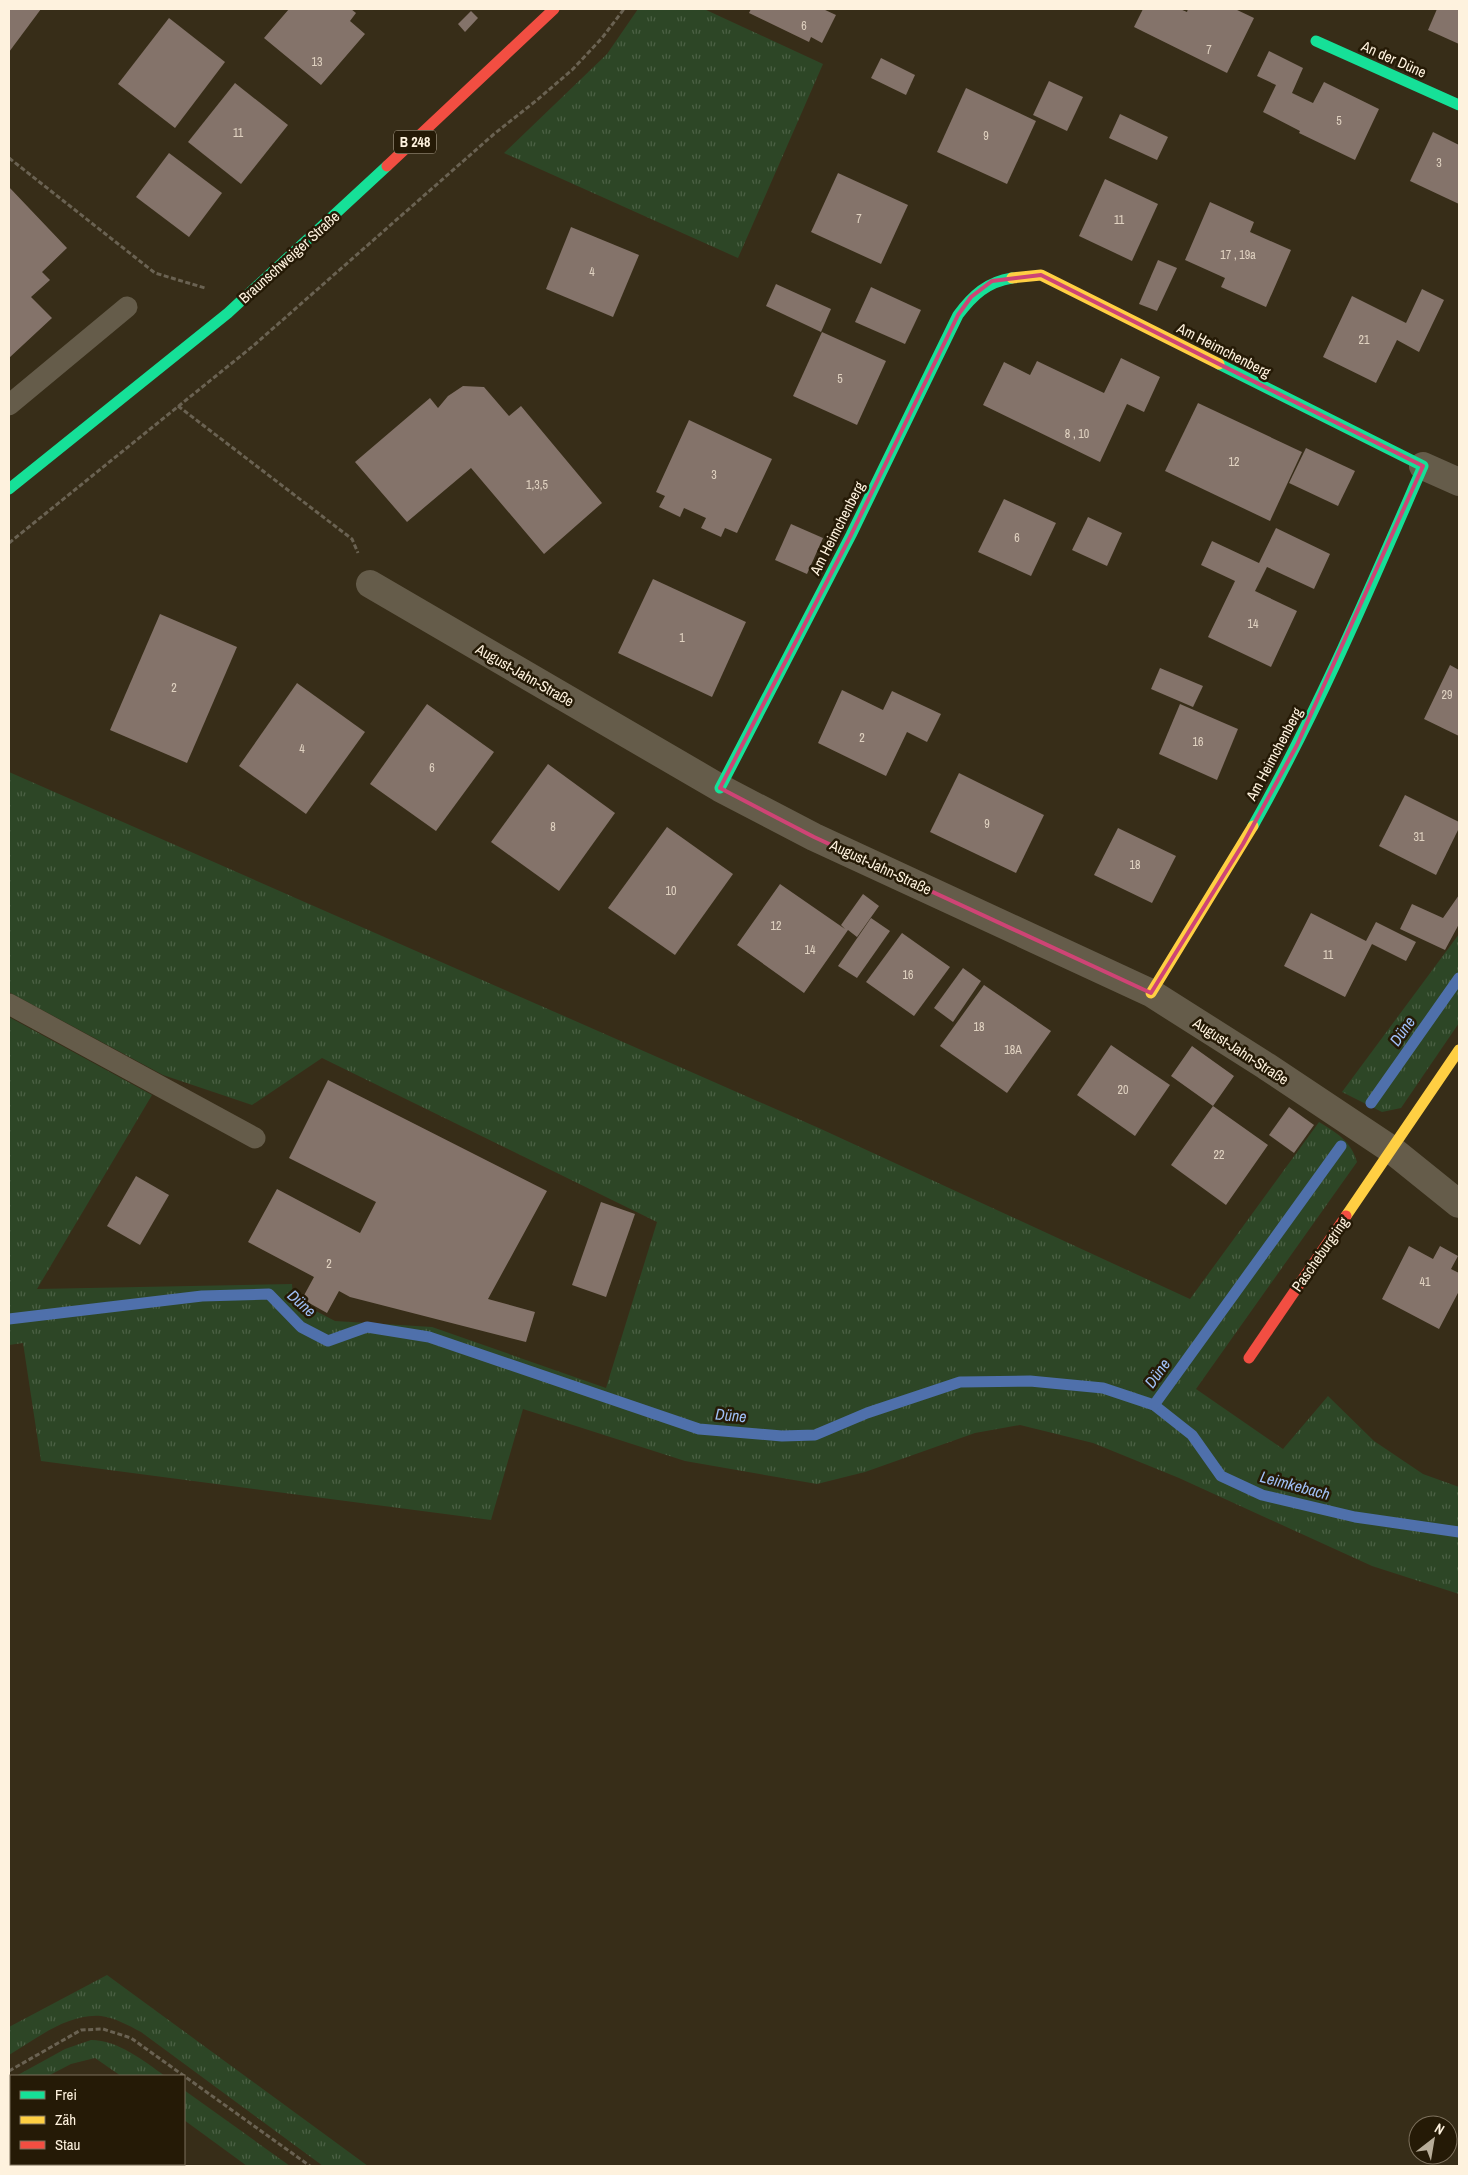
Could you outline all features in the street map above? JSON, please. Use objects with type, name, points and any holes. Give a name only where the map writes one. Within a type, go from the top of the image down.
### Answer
[{"type":"street","name":"Braunschweiger Straße","points":[[9,489],[228,313],[385,170],[554,9]]},
{"type":"street","name":"An der Düne","points":[[1316,41],[1459,105]]},
{"type":"street","name":"Am Heimchenberg","points":[[720,788],[851,535],[958,315],[971,297],[992,281],[1008,277],[1041,276],[1423,466],[1350,634],[1296,745],[1243,844],[1151,993]]},
{"type":"street","points":[[1423,466],[1459,482]]},
{"type":"street","name":"August-Jahn-Straße","points":[[370,584],[720,788],[814,837],[1151,993],[1266,1066],[1392,1150]]},
{"type":"street","name":"Pascheburgring","points":[[1249,1358],[1459,1050]]},
{"type":"street","points":[[1392,1150],[1459,1204]]},
{"type":"lane","points":[[9,404],[127,307]]},
{"type":"lane","points":[[9,1004],[255,1138]]},
{"type":"path","points":[[9,543],[253,346],[494,134],[572,70],[602,38],[624,9]]},
{"type":"path","points":[[9,158],[155,273],[207,289],[253,346]]},
{"type":"path","points":[[178,406],[352,539],[370,584]]},
{"type":"path","points":[[9,2070],[81,2030],[103,2029],[131,2038],[183,2075]]},
{"type":"path","points":[[185,2077],[310,2166]]},
{"type":"highlighted area","points":[[1041,275],[1423,466],[1297,745],[1243,844],[1151,993],[814,837],[720,788],[851,535],[958,315],[971,297],[992,281]]},
{"type":"green space","points":[[638,9],[704,9],[823,64],[738,258],[504,153],[607,54]]},
{"type":"green space","points":[[9,772],[821,1129],[1190,1299],[1319,1122],[1347,1143],[1357,1162],[1196,1389],[1283,1449],[1328,1396],[1374,1441],[1423,1474],[1459,1487],[1459,1594],[1372,1566],[1179,1478],[1093,1443],[1020,1425],[975,1433],[865,1472],[817,1484],[685,1461],[523,1409],[491,1520],[41,1461],[23,1343],[9,1345],[9,1017],[152,1095],[37,1289],[292,1284],[293,1299],[335,1321],[432,1327],[606,1388],[657,1222],[322,1058],[252,1105],[163,1075],[9,992]]},
{"type":"green space","points":[[1459,934],[1459,1023],[1401,1108],[1382,1112],[1342,1092]]},
{"type":"green space","points":[[107,1975],[368,2166],[323,2166],[141,2032],[111,2018],[89,2016],[76,2019],[53,2028],[9,2055],[9,2027]]},
{"type":"green space","points":[[91,2040],[101,2041],[121,2047],[164,2075],[120,2075],[95,2058],[71,2064],[50,2075],[18,2075],[65,2049]]},
{"type":"green space","points":[[185,2091],[290,2166],[247,2166],[185,2121]]},
{"type":"building","points":[[9,9],[41,9],[9,52]]},
{"type":"building","points":[[289,9],[351,9],[356,13],[350,21],[365,34],[321,85],[264,38]]},
{"type":"building","points":[[751,9],[823,9],[836,15],[822,43],[811,37],[809,42],[749,13]]},
{"type":"building","points":[[1143,9],[1180,9],[1187,12],[1188,9],[1235,9],[1254,18],[1227,73],[1134,27]]},
{"type":"building","points":[[1437,9],[1459,9],[1459,44],[1428,30]]},
{"type":"building","points":[[471,11],[478,18],[465,32],[458,24]]},
{"type":"building","points":[[169,18],[225,62],[175,128],[118,84]]},
{"type":"building","points":[[1269,51],[1303,68],[1292,93],[1313,103],[1324,82],[1379,109],[1355,160],[1299,133],[1300,131],[1263,112],[1276,85],[1257,76]]},
{"type":"building","points":[[881,58],[915,75],[906,95],[871,78]]},
{"type":"building","points":[[1049,81],[1083,97],[1067,131],[1033,115]]},
{"type":"building","points":[[235,83],[288,125],[241,184],[188,142]]},
{"type":"building","points":[[966,88],[1036,121],[1007,184],[937,152]]},
{"type":"building","points":[[1120,114],[1168,137],[1157,160],[1109,138]]},
{"type":"building","points":[[1433,132],[1459,145],[1459,204],[1410,181]]},
{"type":"building","points":[[169,153],[222,193],[189,237],[136,197]]},
{"type":"building","points":[[838,173],[908,205],[881,264],[811,232]]},
{"type":"building","points":[[1105,179],[1158,204],[1132,261],[1079,236]]},
{"type":"building","points":[[9,187],[67,248],[42,272],[50,280],[31,297],[52,318],[9,358]]},
{"type":"building","points":[[1210,202],[1254,222],[1250,232],[1291,250],[1266,307],[1221,287],[1225,278],[1185,260]]},
{"type":"building","points":[[571,227],[639,255],[613,317],[546,289]]},
{"type":"building","points":[[1158,260],[1177,268],[1157,311],[1139,304]]},
{"type":"building","points":[[776,284],[831,309],[821,332],[766,306]]},
{"type":"building","points":[[871,287],[921,310],[905,344],[855,322]]},
{"type":"building","points":[[1422,289],[1444,300],[1419,352],[1397,340],[1376,383],[1323,357],[1352,296],[1406,323]]},
{"type":"building","points":[[822,332],[886,361],[857,425],[793,396]]},
{"type":"building","points":[[1121,358],[1160,377],[1144,412],[1127,404],[1100,462],[983,405],[1004,362],[1030,375],[1037,361],[1104,393]]},
{"type":"building","points":[[463,386],[484,387],[509,416],[521,406],[602,503],[544,554],[471,468],[407,522],[355,462],[430,398],[438,408],[448,396]]},
{"type":"building","points":[[1198,403],[1302,452],[1270,521],[1165,471]]},
{"type":"building","points":[[689,420],[772,459],[737,533],[725,528],[721,537],[701,528],[706,518],[684,508],[680,517],[659,507],[665,496],[656,492]]},
{"type":"building","points":[[1306,448],[1355,471],[1338,506],[1289,483]]},
{"type":"building","points":[[1004,499],[1056,523],[1031,576],[978,552]]},
{"type":"building","points":[[1088,517],[1122,533],[1107,566],[1072,550]]},
{"type":"building","points":[[791,524],[823,538],[807,574],[775,560]]},
{"type":"building","points":[[1276,528],[1330,554],[1314,589],[1267,567],[1255,591],[1297,611],[1271,667],[1208,637],[1235,581],[1201,565],[1212,541],[1259,563]]},
{"type":"building","points":[[653,579],[746,622],[712,697],[618,653]]},
{"type":"building","points":[[160,614],[237,647],[187,763],[110,730]]},
{"type":"building","points":[[1450,665],[1459,670],[1459,736],[1424,719]]},
{"type":"building","points":[[1160,668],[1203,686],[1193,707],[1151,689]]},
{"type":"building","points":[[297,683],[365,732],[306,814],[239,766]]},
{"type":"building","points":[[842,690],[883,710],[892,691],[941,714],[927,742],[907,732],[886,776],[818,743]]},
{"type":"building","points":[[427,704],[494,752],[436,831],[370,784]]},
{"type":"building","points":[[1180,704],[1238,729],[1217,780],[1159,754]]},
{"type":"building","points":[[548,764],[615,813],[559,891],[491,842]]},
{"type":"building","points":[[959,773],[1044,815],[1016,873],[930,832]]},
{"type":"building","points":[[1405,795],[1459,822],[1459,828],[1436,875],[1379,846]]},
{"type":"building","points":[[667,827],[733,874],[675,955],[608,908]]},
{"type":"building","points":[[1118,828],[1176,856],[1152,903],[1094,875]]},
{"type":"building","points":[[780,884],[845,929],[841,925],[863,894],[879,906],[857,937],[848,930],[804,993],[737,945]]},
{"type":"building","points":[[1459,895],[1459,924],[1445,950],[1400,929],[1412,904],[1443,918]]},
{"type":"building","points":[[1311,913],[1366,941],[1376,922],[1416,942],[1406,961],[1372,944],[1345,997],[1284,966]]},
{"type":"building","points":[[871,918],[890,931],[857,978],[838,966]]},
{"type":"building","points":[[902,933],[950,967],[914,1016],[866,982]]},
{"type":"building","points":[[963,968],[981,981],[953,1022],[934,1008]]},
{"type":"building","points":[[984,985],[1051,1031],[1007,1093],[940,1046]]},
{"type":"building","points":[[1111,1045],[1170,1085],[1135,1136],[1077,1095]]},
{"type":"building","points":[[1192,1046],[1234,1076],[1213,1106],[1171,1076]]},
{"type":"building","points":[[328,1080],[547,1191],[488,1299],[535,1312],[526,1342],[350,1297],[339,1291],[327,1313],[302,1299],[314,1277],[248,1242],[277,1189],[360,1233],[376,1202],[289,1158]]},
{"type":"building","points":[[1213,1106],[1268,1145],[1226,1205],[1171,1165]]},
{"type":"building","points":[[1289,1107],[1314,1125],[1294,1153],[1269,1135]]},
{"type":"building","points":[[136,1176],[169,1195],[140,1245],[107,1226]]},
{"type":"building","points":[[601,1202],[635,1214],[606,1297],[572,1285]]},
{"type":"building","points":[[1409,1246],[1433,1259],[1440,1246],[1458,1256],[1451,1269],[1459,1273],[1459,1291],[1439,1329],[1382,1299]]},
{"type":"waterway","name":"Düne","points":[[1371,1103],[1459,978]]},
{"type":"waterway","name":"Düne","points":[[1154,1405],[1341,1146]]},
{"type":"waterway","name":"Düne","points":[[9,1319],[202,1296],[269,1294],[301,1327],[328,1341],[367,1327],[429,1337],[699,1429],[782,1436],[815,1435],[867,1413],[960,1382],[1030,1381],[1103,1388],[1154,1405],[1192,1435],[1221,1476],[1262,1495],[1355,1517],[1459,1532]]},
{"type":"traffic: fast","points":[[1316,41],[1459,105]]},
{"type":"traffic: fast","points":[[9,489],[228,313],[387,166]]},
{"type":"traffic: fast","points":[[720,788],[851,535],[958,315],[981,290],[1012,278]]},
{"type":"traffic: fast","points":[[1219,364],[1423,466],[1321,694],[1277,783],[1253,826]]},
{"type":"traffic: slow","points":[[1012,278],[1041,275],[1219,364]]},
{"type":"traffic: slow","points":[[1151,993],[1253,826]]},
{"type":"traffic: slow","points":[[1346,1216],[1459,1050]]},
{"type":"traffic: jam","points":[[387,166],[554,9]]},
{"type":"traffic: jam","points":[[1249,1358],[1346,1216]]},
{"type":"water label","name":"Leimkebach","points":[[1295,1485]]}]
